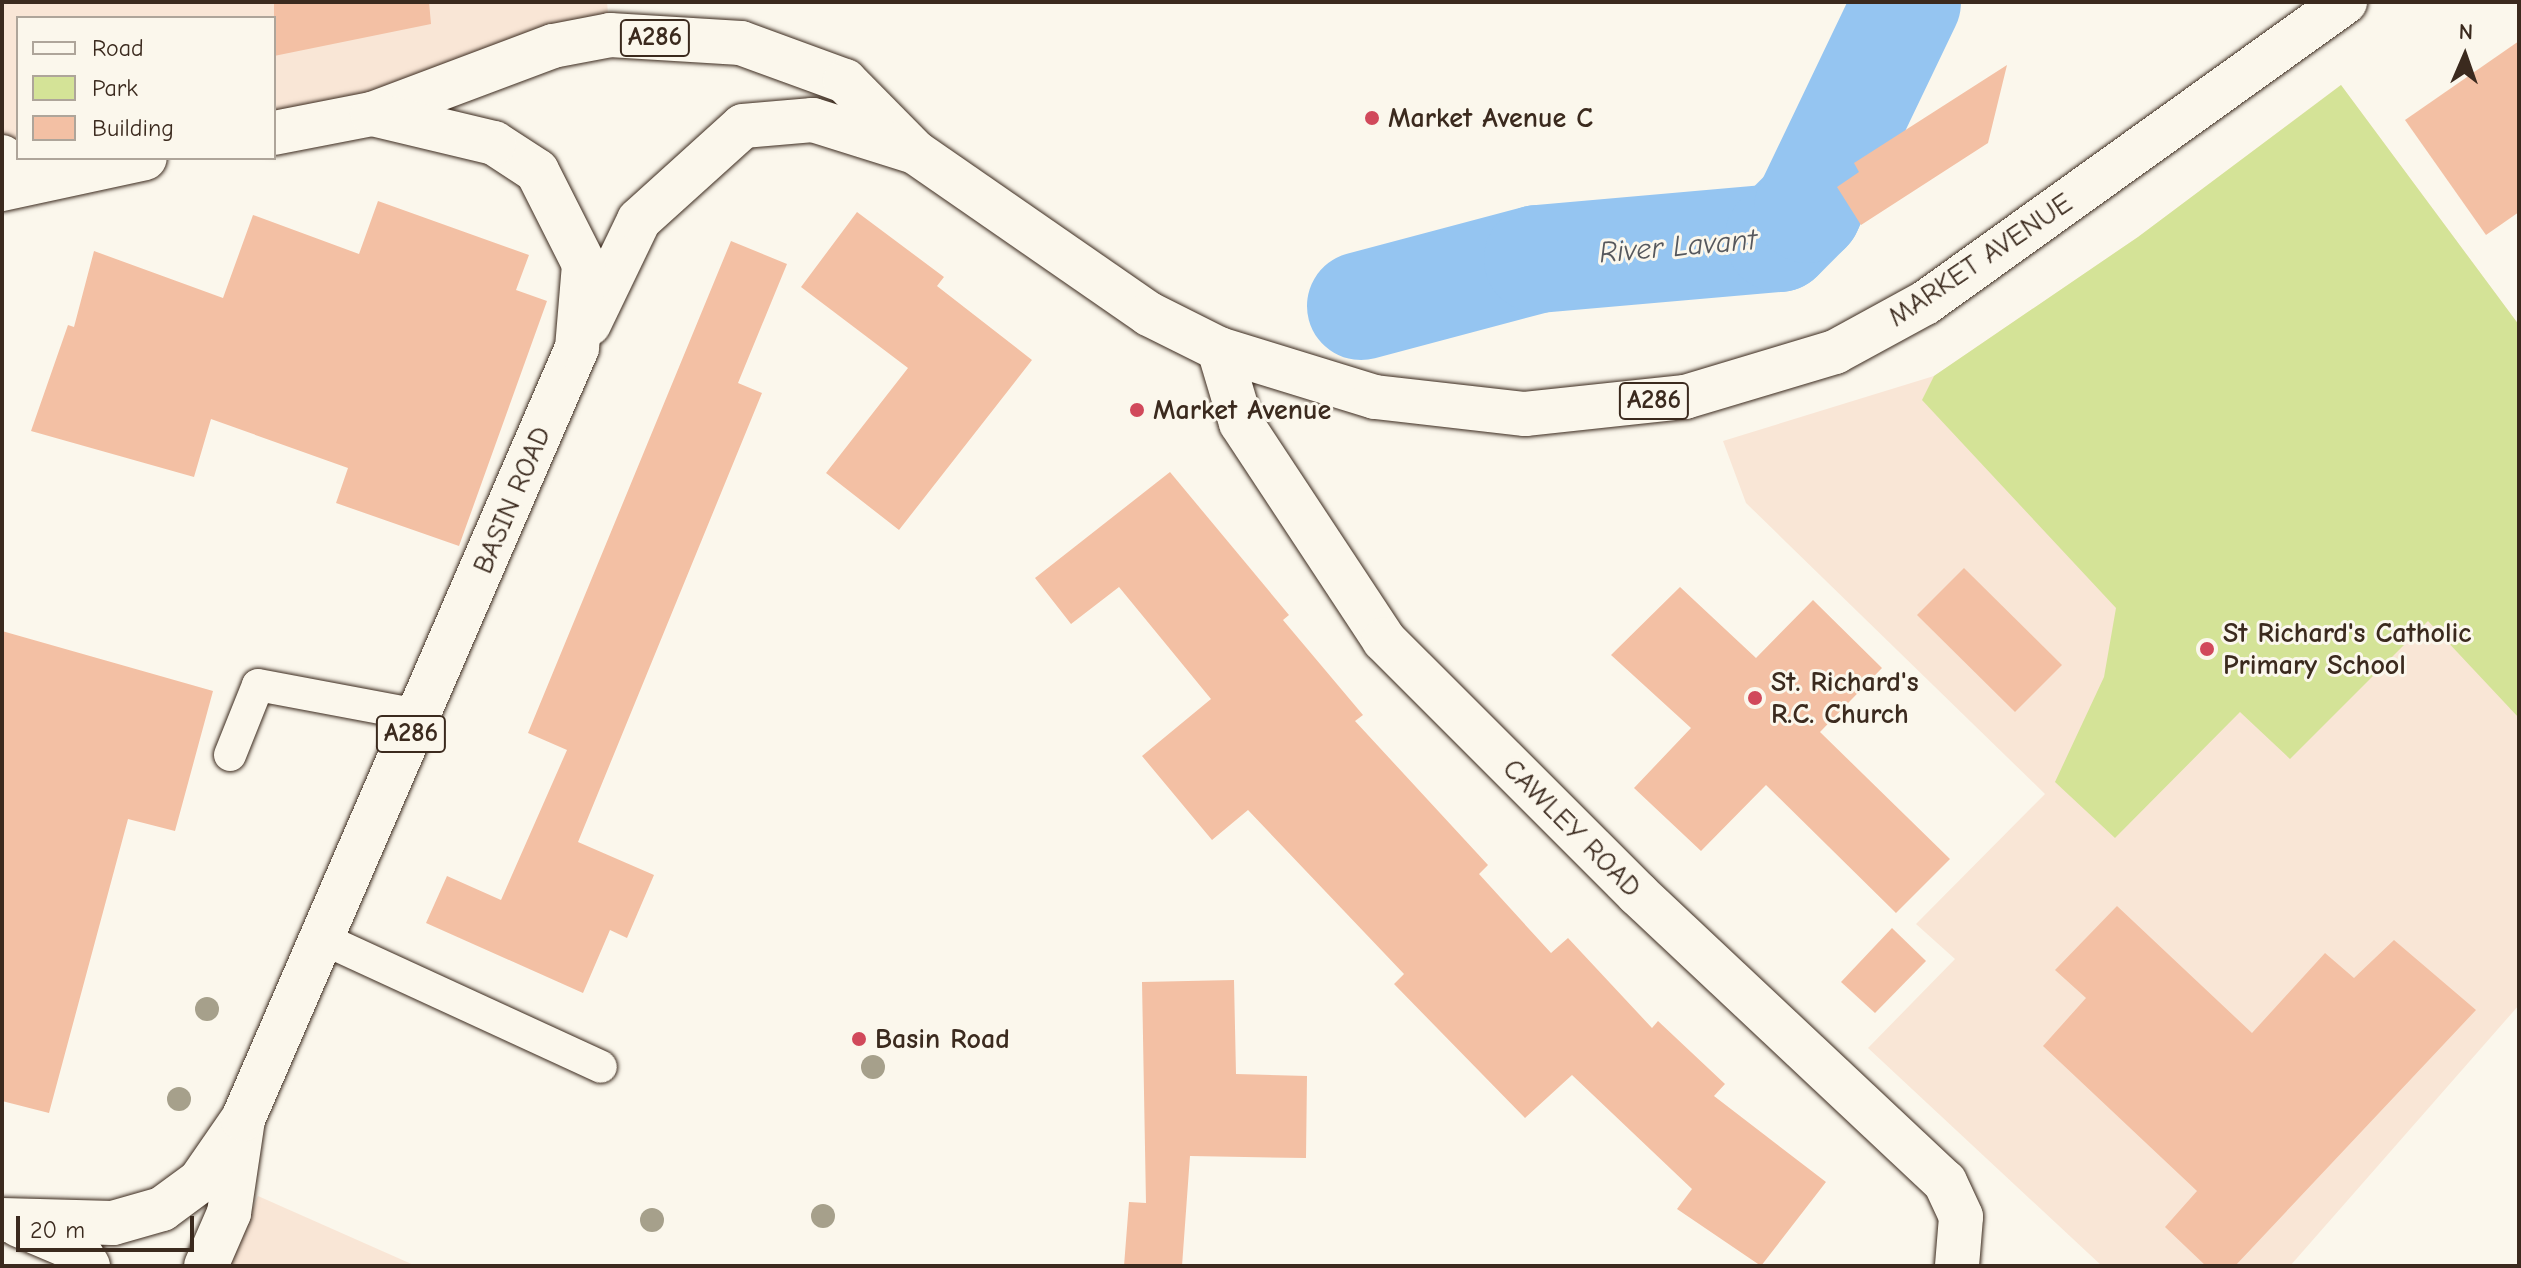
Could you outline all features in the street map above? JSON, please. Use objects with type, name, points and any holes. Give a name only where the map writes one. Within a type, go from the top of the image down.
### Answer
[{"type":"main road","name":"MARKET AVENUE","points":[[915,152],[1149,314],[1219,349],[1375,397],[1525,414],[1685,397],[1835,352],[1925,303],[2345,2]]},
{"type":"main road","name":"A286","points":[[276,133],[372,114],[553,46],[610,35],[741,43],[845,81],[915,152]]},
{"type":"main road","name":"BASIN ROAD","points":[[243,1119],[577,348],[584,264],[537,171],[494,143],[372,114]]},
{"type":"main road","name":"A286","points":[[577,348],[639,220],[743,126],[813,120],[915,152]]},
{"type":"main road","points":[[12,175],[129,160]]},
{"type":"main road","name":"CAWLEY ROAD","points":[[1219,349],[1241,423],[1384,640],[1638,894],[1945,1182],[1961,1217],[1957,1266]]},
{"type":"main road","name":"A286","points":[[11,1223],[113,1223],[162,1209],[200,1181],[243,1119]]},
{"type":"main road","points":[[206,1266],[229,1213],[243,1119]]},
{"type":"main road","points":[[11,1223],[78,1250],[88,1266]]},
{"type":"lane","points":[[230,755],[258,685],[419,715]]},
{"type":"lane","points":[[321,938],[601,1067]]},
{"type":"shaded area","points":[[2,2],[607,2],[610,35],[276,132],[276,16],[16,16],[16,160],[135,160],[32,180],[2,157]]},
{"type":"shaded area","name":"St Richard's Catholic Primary School","points":[[2341,85],[2519,325],[2519,1005],[2290,1266],[2102,1266],[1868,1048],[1955,959],[1916,924],[2045,794],[1746,503],[1723,441],[1934,376],[2138,237]]},
{"type":"shaded area","points":[[258,1196],[416,1266],[228,1266]]},
{"type":"green space","points":[[2341,85],[2519,325],[2519,718],[2428,621],[2290,759],[2240,712],[2115,838],[2055,782],[2104,677],[2116,608],[1922,400],[1934,376],[2138,237]]},
{"type":"building","points":[[274,2],[429,2],[431,24],[276,56]]},
{"type":"building","points":[[2519,41],[2519,212],[2486,235],[2405,120]]},
{"type":"building","points":[[2007,65],[1988,143],[1861,225],[1837,187],[1859,172],[1854,163]]},
{"type":"building","points":[[378,201],[529,255],[516,290],[547,301],[459,546],[336,503],[348,468],[211,419],[194,477],[31,431],[68,325],[74,327],[94,251],[223,298],[253,215],[359,254]]},
{"type":"building","points":[[857,212],[944,277],[937,286],[1032,360],[899,530],[826,473],[908,368],[801,287]]},
{"type":"building","points":[[731,241],[787,264],[738,383],[762,393],[578,842],[654,875],[627,938],[610,930],[583,993],[426,923],[447,876],[501,900],[567,750],[528,733]]},
{"type":"building","points":[[1170,472],[1289,615],[1283,620],[1363,715],[1355,721],[1488,865],[1479,874],[1551,953],[1568,938],[1652,1028],[1658,1021],[1725,1084],[1714,1096],[1826,1182],[1761,1266],[1677,1209],[1692,1189],[1572,1075],[1525,1118],[1394,984],[1404,974],[1248,810],[1212,840],[1142,756],[1211,699],[1119,587],[1071,624],[1035,578]]},
{"type":"building","points":[[1964,568],[2062,665],[2015,712],[1917,615]]},
{"type":"building","name":"St. Richard's R.C. Church","points":[[1680,587],[1756,658],[1813,600],[1882,668],[1820,732],[1950,859],[1896,913],[1766,785],[1701,851],[1634,788],[1691,728],[1611,655]]},
{"type":"building","points":[[2,631],[213,691],[175,831],[128,819],[49,1113],[2,1101]]},
{"type":"building","points":[[2117,906],[2252,1033],[2325,953],[2354,978],[2394,940],[2476,1010],[2235,1266],[2206,1266],[2165,1227],[2197,1191],[2043,1046],[2086,998],[2055,970]]},
{"type":"building","points":[[1892,928],[1926,961],[1875,1013],[1841,982]]},
{"type":"building","points":[[1234,980],[1236,1074],[1307,1076],[1306,1158],[1190,1156],[1182,1266],[1124,1266],[1129,1202],[1146,1203],[1142,982]]},
{"type":"waterway","name":"River Lavant","points":[[1361,306],[1538,259],[1779,238],[1808,209],[1907,2]]},
{"type":"place","name":"Market Avenue C","points":[[1372,118]]},
{"type":"place","name":"Market Avenue","points":[[1137,410]]},
{"type":"place","name":"St Richard's Catholic Primary School","points":[[2207,649]]},
{"type":"place","name":"St. Richard's R.C. Church","points":[[1755,698]]},
{"type":"place","name":"Basin Road","points":[[859,1039]]}]
